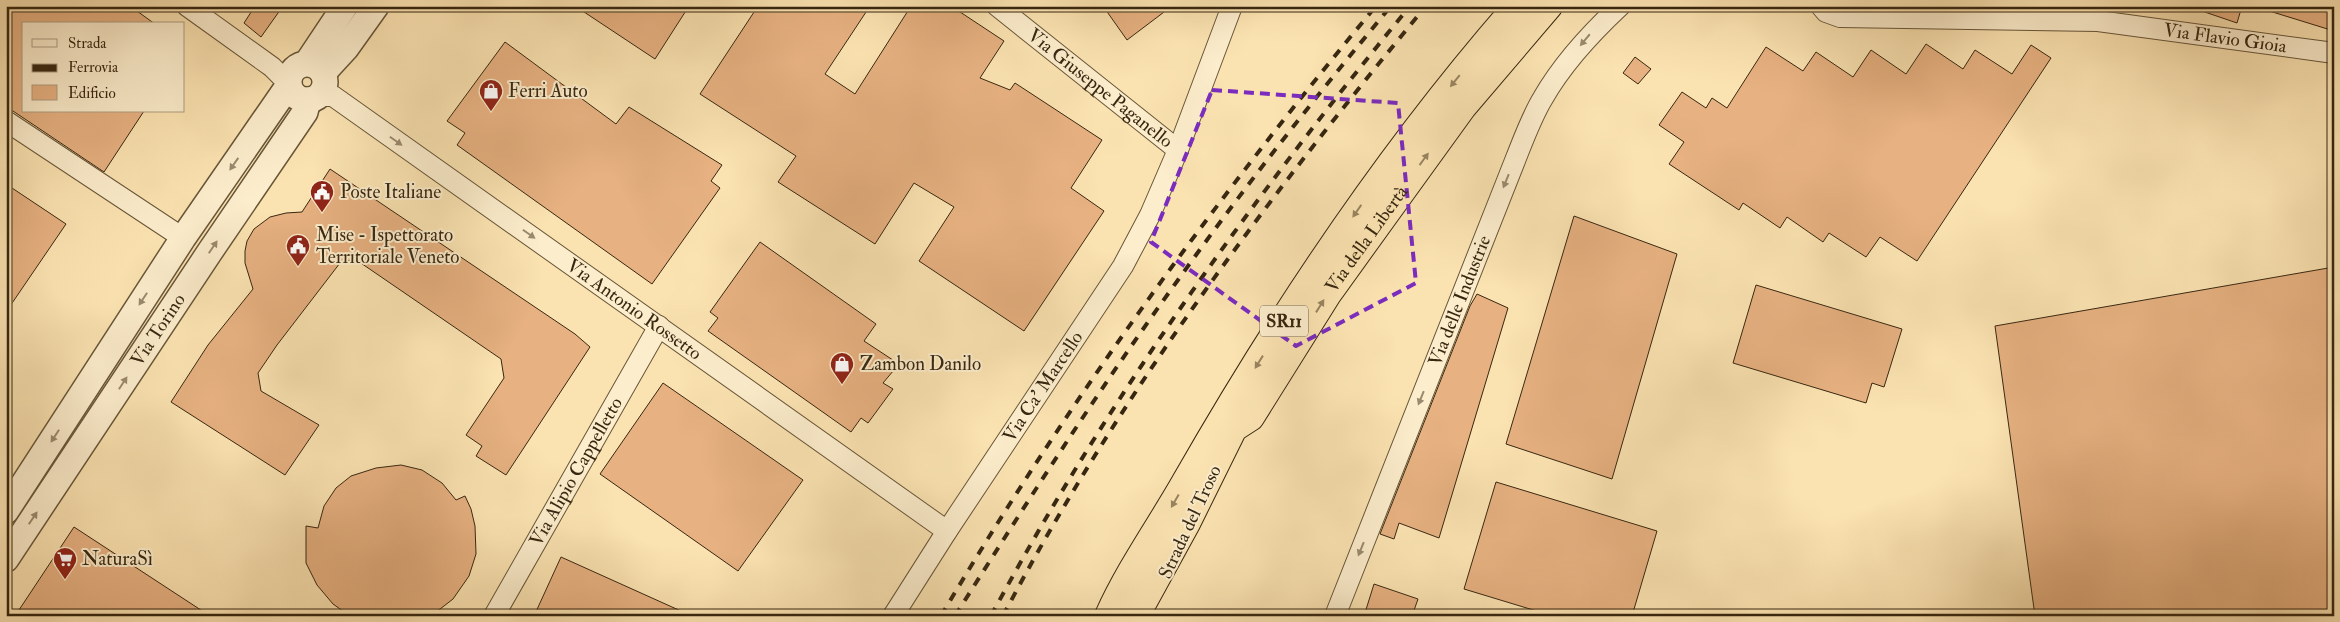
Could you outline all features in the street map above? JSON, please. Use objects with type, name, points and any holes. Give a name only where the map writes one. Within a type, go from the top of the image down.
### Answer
[{"type":"highway","points":[[1493,53],[1510,6]]},
{"type":"highway","name":"Via della Libertà","points":[[1135,616],[1186,523],[1233,428],[1250,417],[1327,294],[1462,106],[1518,6]]},
{"type":"highway","name":"Via della Libertà","points":[[1109,616],[1210,440],[1330,250],[1441,99],[1548,6]]},
{"type":"highway","points":[[1493,53],[1564,6]]},
{"type":"street","points":[[187,6],[300,80]]},
{"type":"street","name":"Via Torino","points":[[6,559],[305,112],[300,80],[345,6]]},
{"type":"street","name":"Via Torino","points":[[6,511],[183,238],[284,92],[346,48],[376,6]]},
{"type":"street","name":"Via Giuseppe Paganello","points":[[997,6],[1178,150],[1232,6]]},
{"type":"street","name":"Via delle Industrie","points":[[1335,616],[1516,158],[1542,99],[1567,62],[1592,32],[1620,6]]},
{"type":"street","name":"Via Flavio Gioia","points":[[1821,6],[1826,12],[1840,16],[2098,21],[2334,53]]},
{"type":"street","name":"Via Antonio Rossetto","points":[[300,80],[333,96],[947,530]]},
{"type":"street","points":[[6,120],[183,238]]},
{"type":"street","name":"Via Ca' Marcello","points":[[893,616],[947,530],[1123,266],[1150,214],[1178,150]]},
{"type":"street","name":"Via Alipio Cappelletto","points":[[494,616],[659,326]]},
{"type":"street","name":"Strada del Troso","points":[[1146,616],[1186,538],[1233,428]]},
{"type":"highlighted area","points":[[1212,90],[1398,103],[1416,283],[1296,346],[1151,242]]},
{"type":"building","points":[[6,6],[130,6],[152,22],[22,22],[22,112],[143,112],[104,172],[13,111],[6,109]]},
{"type":"building","points":[[255,6],[283,6],[261,37],[244,23]]},
{"type":"building","points":[[575,6],[689,6],[655,59]]},
{"type":"building","points":[[758,6],[870,6],[825,74],[855,94],[911,6],[951,6],[1004,41],[980,78],[1010,90],[1015,83],[1102,140],[1071,188],[1104,211],[1024,331],[919,261],[954,207],[914,183],[875,244],[778,182],[796,156],[700,94]]},
{"type":"building","points":[[1103,6],[1172,6],[1127,40]]},
{"type":"building","points":[[2196,6],[2242,6],[2237,23],[2196,9]]},
{"type":"building","points":[[2267,6],[2334,6],[2334,31],[2266,10]]},
{"type":"building","points":[[505,42],[616,124],[629,107],[722,165],[711,181],[720,188],[652,284],[457,145],[465,133],[447,121]]},
{"type":"building","points":[[1926,44],[1963,69],[1975,50],[2012,74],[2031,45],[2051,58],[1917,261],[1880,237],[1866,257],[1829,233],[1823,242],[1787,217],[1780,228],[1743,203],[1739,210],[1669,164],[1684,142],[1659,125],[1682,92],[1706,108],[1712,98],[1727,108],[1766,47],[1803,71],[1816,52],[1853,77],[1871,50],[1906,74]]},
{"type":"building","points":[[1635,57],[1651,69],[1638,84],[1623,73]]},
{"type":"building","points":[[330,169],[575,334],[590,347],[506,475],[476,456],[482,446],[466,435],[504,378],[501,359],[355,259],[340,263],[277,345],[258,373],[261,391],[319,425],[285,475],[171,402],[208,345],[253,289],[245,263],[245,251],[247,241],[254,229],[270,217],[302,212]]},
{"type":"building","points":[[6,184],[66,224],[6,312]]},
{"type":"building","points":[[1574,216],[1677,254],[1612,479],[1506,444]]},
{"type":"building","points":[[760,242],[876,324],[864,341],[899,364],[883,383],[893,389],[868,423],[861,418],[851,432],[708,331],[718,318],[710,312]]},
{"type":"building","points":[[2334,267],[2334,616],[2035,616],[1995,326]]},
{"type":"building","points":[[1756,285],[1902,329],[1884,387],[1872,383],[1866,403],[1733,363]]},
{"type":"building","points":[[1477,294],[1508,308],[1439,538],[1399,523],[1394,539],[1380,534],[1470,306]]},
{"type":"building","points":[[663,383],[803,480],[738,571],[600,474]]},
{"type":"building","points":[[401,465],[422,470],[442,483],[456,500],[465,496],[471,509],[475,526],[476,554],[469,576],[453,599],[431,616],[350,616],[333,604],[317,585],[306,563],[306,526],[318,528],[324,506],[336,488],[351,476],[376,468]]},
{"type":"building","points":[[1496,482],[1657,531],[1632,616],[1553,616],[1464,589]]},
{"type":"building","points":[[74,527],[210,616],[15,616]]},
{"type":"building","points":[[561,557],[692,616],[534,616]]},
{"type":"building","points":[[1374,584],[1418,599],[1412,616],[1364,616]]},
{"type":"railway","points":[[941,616],[1040,457],[1146,302],[1258,152],[1376,6]]},
{"type":"railway","points":[[955,616],[1036,488],[1178,280],[1282,141],[1391,6]]},
{"type":"railway","points":[[991,616],[1036,535],[1084,456],[1186,301],[1239,225],[1295,151],[1410,6]]},
{"type":"railway","points":[[1003,616],[1048,534],[1095,455],[1198,300],[1309,151],[1426,6]]},
{"type":"place","name":"Ferri Auto","points":[[491,112]]},
{"type":"place","name":"Poste Italiane","points":[[322,213]]},
{"type":"place","name":"Mise - Ispettorato Territoriale Veneto","points":[[298,267]]},
{"type":"place","name":"Zambon Danilo","points":[[842,385]]},
{"type":"place","name":"NaturaSì","points":[[65,580]]}]
